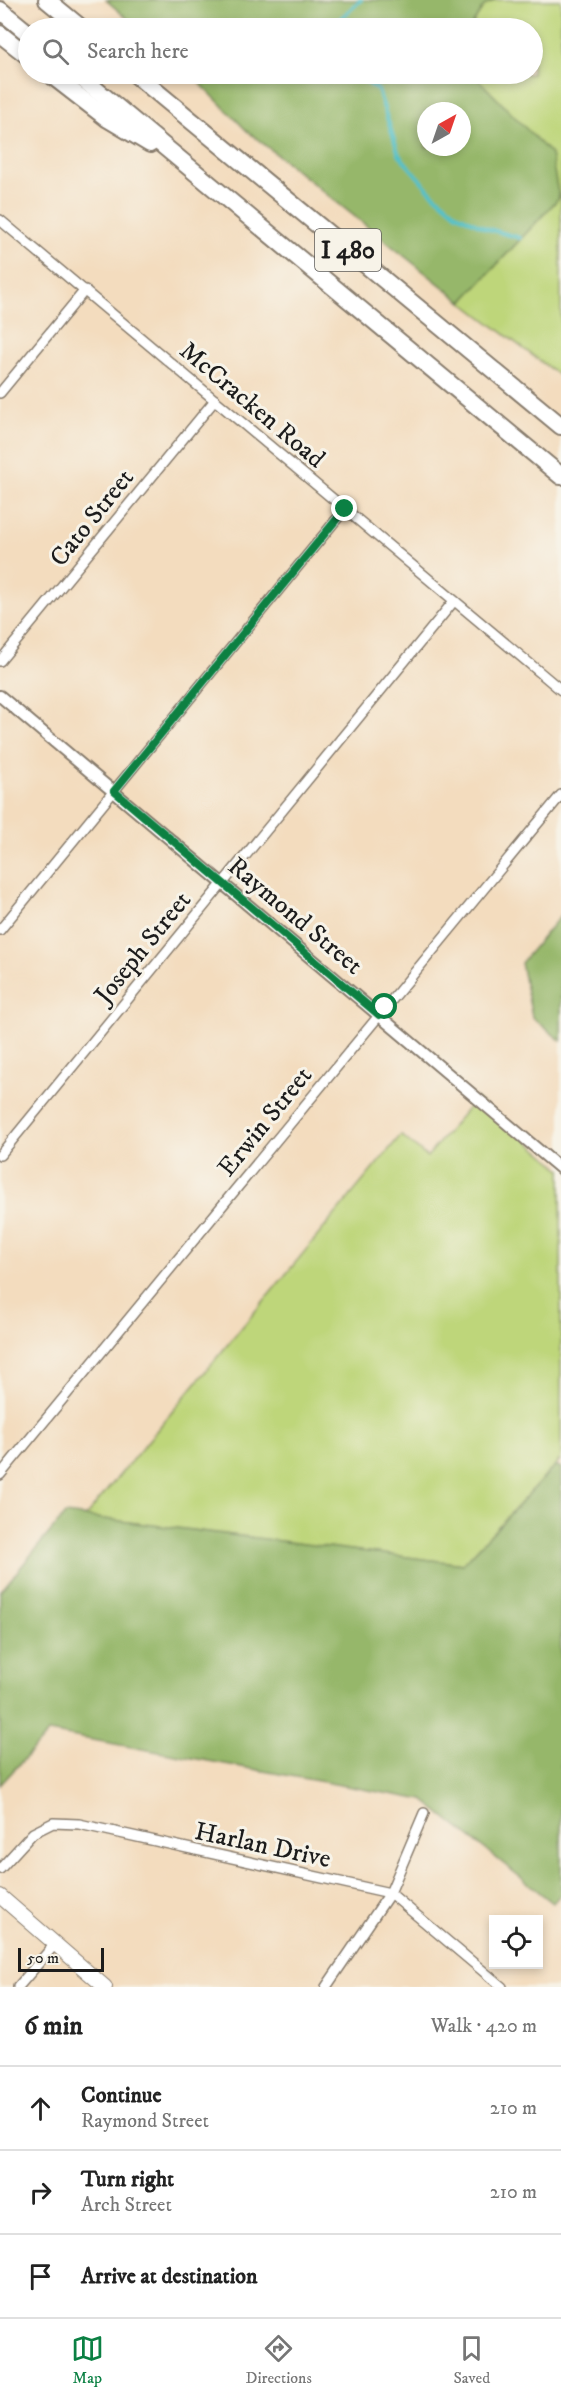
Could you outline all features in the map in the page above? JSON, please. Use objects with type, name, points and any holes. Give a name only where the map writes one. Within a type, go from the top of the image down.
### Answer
[{"type":"highway","points":[[46,0],[68,18]]},
{"type":"highway","points":[[0,10],[18,25]]},
{"type":"highway","points":[[0,33],[18,48]]},
{"type":"highway","points":[[63,84],[108,119],[195,171]]},
{"type":"highway","name":"I 480","points":[[89,84],[561,476]]},
{"type":"highway","name":"I 480","points":[[147,84],[561,426]]},
{"type":"main road","points":[[0,1896],[105,1987]]},
{"type":"street","name":"McCracken Road","points":[[0,220],[561,690]]},
{"type":"street","points":[[0,393],[85,290]]},
{"type":"street","name":"Cato Street","points":[[0,661],[215,399]]},
{"type":"street","points":[[0,930],[345,509]]},
{"type":"street","name":"Joseph Street","points":[[0,1155],[454,601]]},
{"type":"street","name":"Raymond Street","points":[[0,696],[561,1169]]},
{"type":"street","name":"Erwin Street","points":[[0,1474],[561,795]]},
{"type":"street","points":[[326,1987],[390,1893],[424,1813]]},
{"type":"street","name":"Harlan Drive","points":[[0,1869],[33,1833],[53,1823],[78,1824],[390,1893],[502,1987]]},
{"type":"street","points":[[18,1987],[55,1944]]},
{"type":"green space","points":[[106,0],[495,0],[484,6],[476,18],[127,18]]},
{"type":"green space","points":[[495,0],[561,0],[561,377],[462,302],[559,198],[480,84],[543,84],[543,18],[476,18],[484,6]]},
{"type":"green space","points":[[201,84],[483,84],[551,154],[559,198],[462,302],[246,130]]},
{"type":"green space","points":[[561,915],[561,1041],[532,1017],[521,963]]},
{"type":"green space","points":[[476,1098],[561,1169],[561,1459],[463,1564],[85,1517],[401,1135],[427,1157]]},
{"type":"green space","points":[[556,1465],[561,1468],[561,1894],[553,1903],[423,1800],[49,1732],[0,1785],[0,1592],[65,1514],[463,1564]]},
{"type":"waterway","points":[[341,18],[361,0]]},
{"type":"waterway","points":[[370,84],[378,90],[399,155],[430,191],[457,214],[485,228],[520,238]]},
{"type":"route","points":[[345,509],[114,791],[379,1015],[385,1007]]}]
